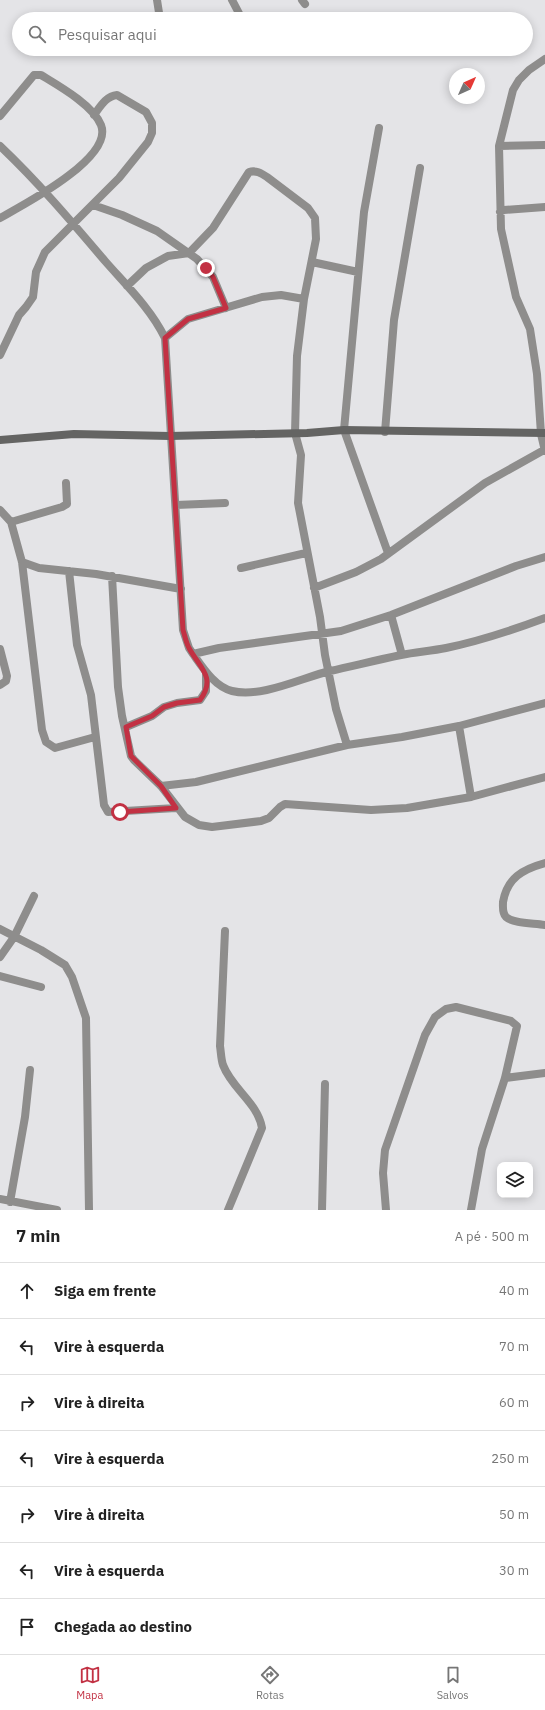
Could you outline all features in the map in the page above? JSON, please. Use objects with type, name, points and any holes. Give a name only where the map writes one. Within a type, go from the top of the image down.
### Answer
[{"type":"street","points":[[157,0],[159,12]]},
{"type":"street","points":[[232,0],[238,12]]},
{"type":"street","points":[[314,588],[356,572],[388,553],[478,487],[545,450],[537,374],[530,329],[516,297],[501,229],[499,146],[513,90],[519,80],[529,70],[545,59]]},
{"type":"street","points":[[0,116],[34,75],[41,75],[86,106],[101,124],[104,134],[99,145],[75,171],[46,192],[0,218]]},
{"type":"street","points":[[0,355],[19,315],[33,297],[36,272],[45,252],[72,223],[119,178],[148,142],[152,133],[152,123],[146,112],[117,95],[111,96],[105,101],[94,115]]},
{"type":"street","points":[[379,128],[364,212],[344,430],[388,553]]},
{"type":"street","points":[[499,146],[545,145]]},
{"type":"street","points":[[0,146],[46,192],[127,286],[157,322],[165,338],[183,630],[189,648],[206,673],[217,683],[230,691],[244,693],[265,690],[328,672],[402,655],[473,642],[498,635],[545,618]]},
{"type":"street","points":[[385,432],[394,320],[420,168]]},
{"type":"street","points":[[127,286],[146,268],[168,256],[189,253],[213,228],[246,176],[254,171],[267,177],[312,213],[315,218],[316,239],[304,299],[297,356],[295,433],[301,455],[298,503],[306,553],[320,617],[320,633],[336,708],[347,745]]},
{"type":"street","points":[[92,205],[122,215],[157,231],[189,253],[211,273],[226,308]]},
{"type":"street","points":[[500,212],[504,210],[545,207]]},
{"type":"street","points":[[312,262],[358,272]]},
{"type":"street","points":[[165,338],[188,319],[226,308],[273,295],[304,299]]},
{"type":"street","points":[[0,440],[74,434],[170,436],[295,433],[344,430],[543,434]]},
{"type":"street","points":[[11,522],[62,507],[67,504],[66,483]]},
{"type":"street","points":[[176,505],[225,503]]},
{"type":"street","points":[[0,510],[11,522],[22,562],[42,730],[46,742],[56,748],[95,737]]},
{"type":"street","points":[[241,568],[306,553]]},
{"type":"street","points":[[194,654],[219,648],[340,631],[392,615],[545,556]]},
{"type":"street","points":[[22,562],[39,568],[112,576],[181,589]]},
{"type":"street","points":[[69,571],[77,645],[90,695],[104,805],[108,812],[176,808]]},
{"type":"street","points":[[112,576],[118,687],[122,716],[126,727],[131,756],[161,786],[176,808],[185,817],[199,825],[212,827],[261,821],[269,818],[285,804],[371,810],[407,808],[471,797],[545,777]]},
{"type":"street","points":[[392,615],[402,655]]},
{"type":"street","points":[[0,649],[6,681],[0,684]]},
{"type":"street","points":[[126,727],[152,716],[164,707],[177,703],[200,700],[206,691],[206,673]]},
{"type":"street","points":[[161,786],[196,782],[347,745],[402,737],[459,726],[545,703]]},
{"type":"street","points":[[459,726],[471,797]]},
{"type":"street","points":[[545,863],[530,868],[515,876],[505,893],[502,911],[505,916],[512,920],[545,925]]},
{"type":"street","points":[[0,957],[14,937],[34,896]]},
{"type":"street","points":[[0,929],[65,964],[72,977],[86,1018],[90,1210]]},
{"type":"street","points":[[225,930],[220,1046],[222,1064],[228,1075],[260,1117],[262,1128],[228,1210]]},
{"type":"street","points":[[0,976],[41,987]]},
{"type":"street","points":[[386,1210],[383,1173],[385,1150],[426,1036],[435,1017],[446,1009],[456,1008],[471,1010],[516,1024],[517,1028],[505,1078],[482,1148],[471,1210]]},
{"type":"street","points":[[10,1202],[25,1117],[30,1070]]},
{"type":"street","points":[[505,1078],[545,1073]]},
{"type":"street","points":[[322,1210],[325,1084]]},
{"type":"street","points":[[0,1199],[57,1210]]},
{"type":"route","points":[[120,812],[176,808],[161,786],[138,765],[131,756],[126,727],[152,716],[164,707],[177,703],[200,700],[206,691],[206,673],[189,648],[183,630],[165,338],[188,319],[226,308],[220,290],[211,273],[206,268]]}]
